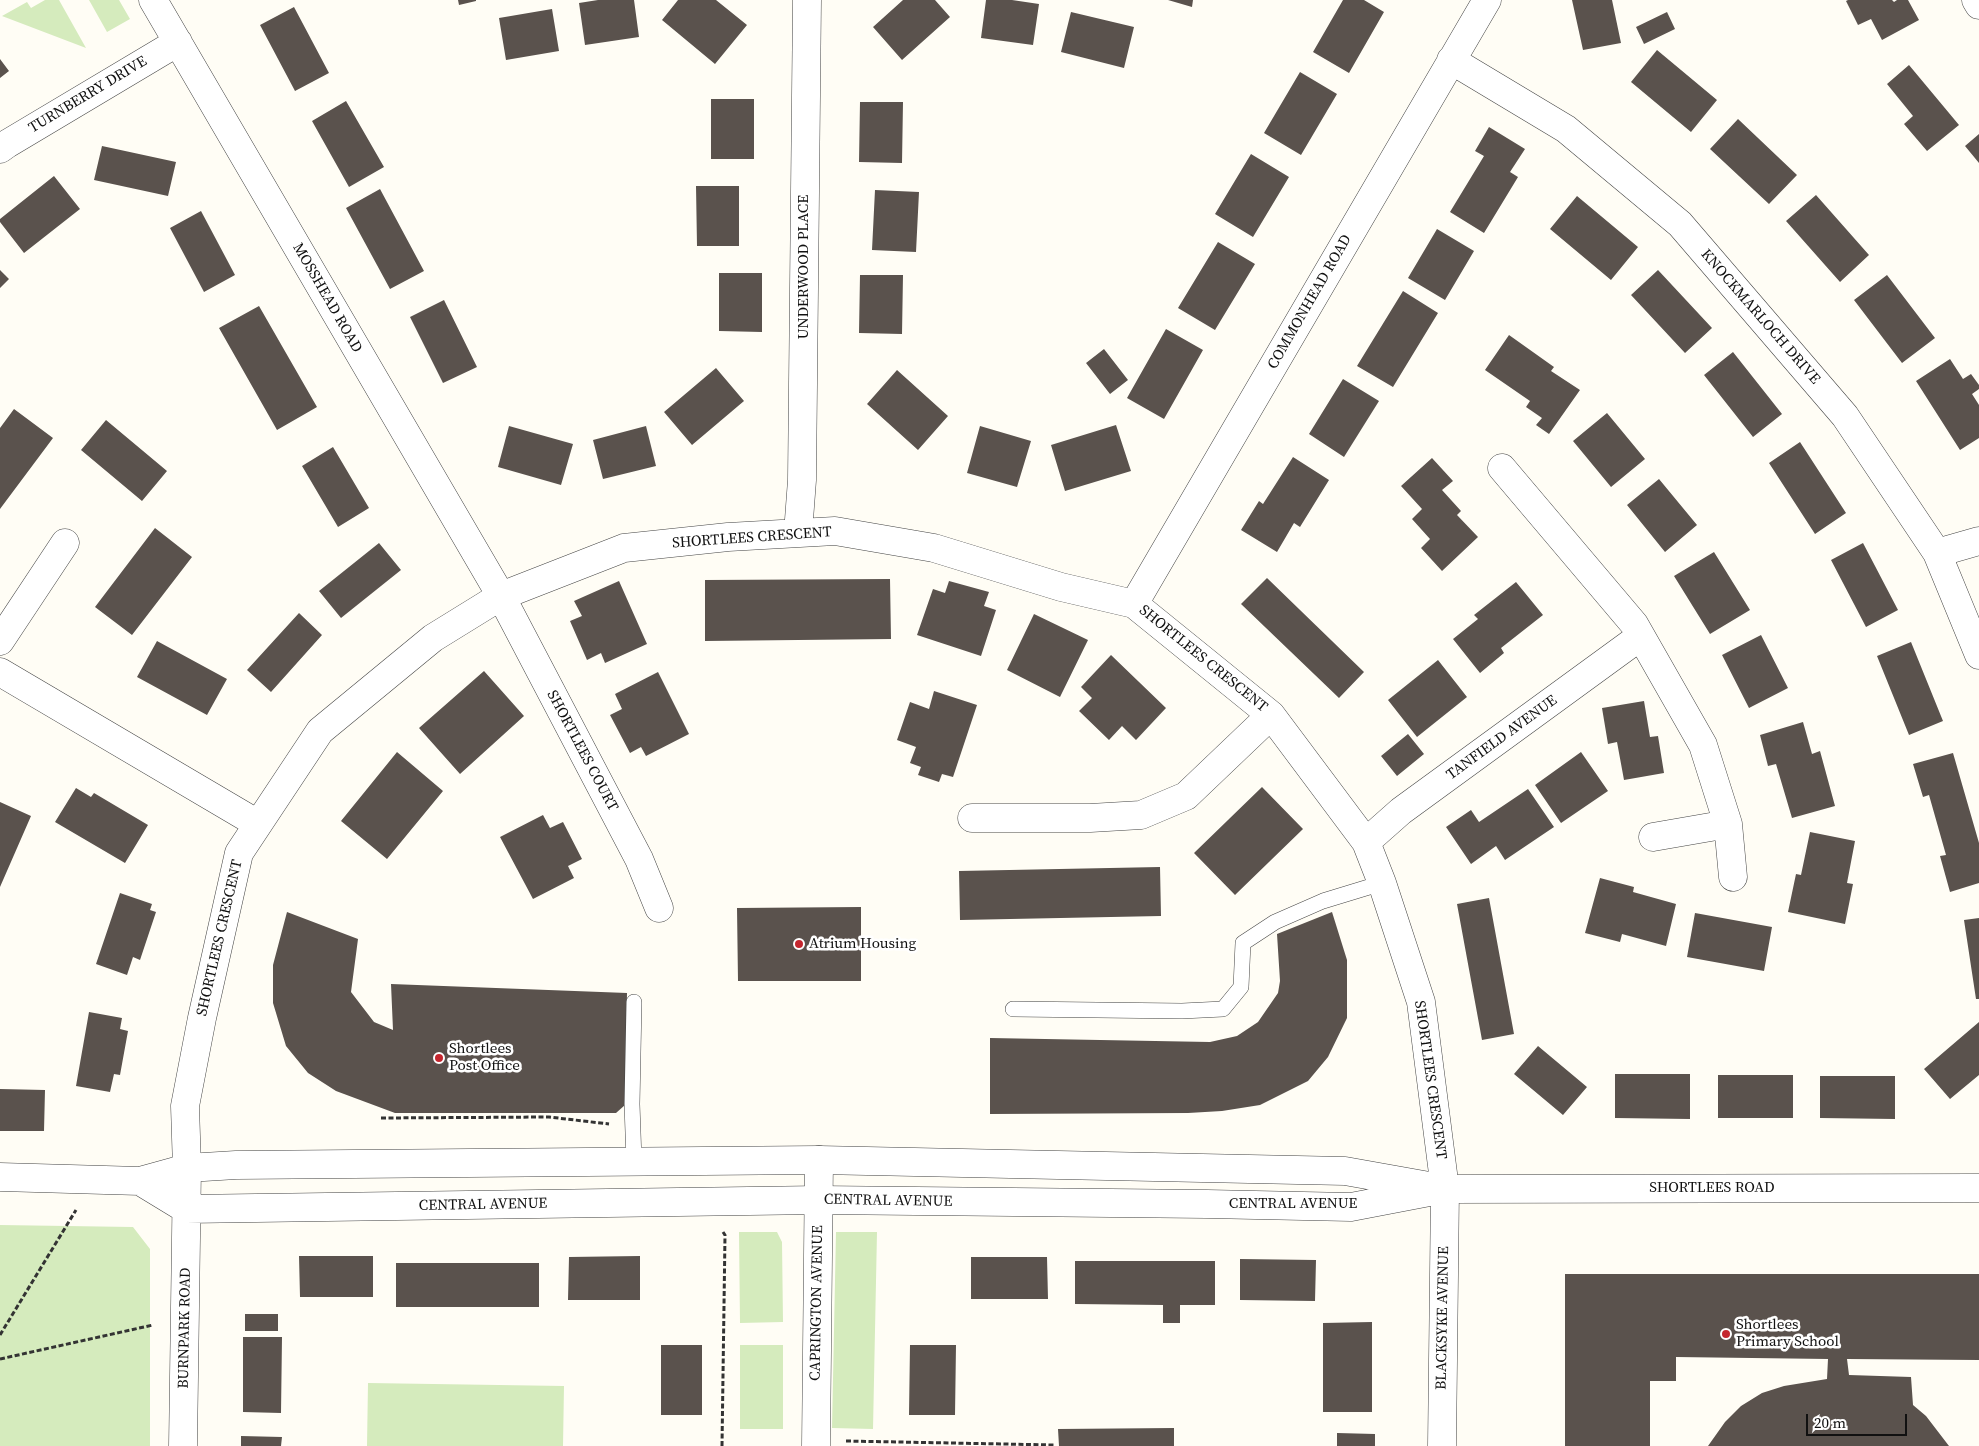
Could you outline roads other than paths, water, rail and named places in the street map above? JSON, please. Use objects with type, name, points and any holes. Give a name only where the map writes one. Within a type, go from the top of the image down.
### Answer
[{"type":"street","name":"MOSSHEAD ROAD","points":[[153,0],[501,596]]},
{"type":"street","name":"UNDERWOOD PLACE","points":[[798,533],[802,480],[807,0]]},
{"type":"street","name":"COMMONHEAD ROAD","points":[[1134,604],[1487,0]]},
{"type":"street","points":[[1976,0],[1979,5]]},
{"type":"street","name":"TURNBERRY DRIVE","points":[[0,149],[178,42]]},
{"type":"street","name":"KNOCKMARLOCH DRIVE","points":[[1451,60],[1566,129],[1680,224],[1845,416],[1937,553],[1979,655]]},
{"type":"street","points":[[1502,468],[1634,624],[1703,745],[1728,824],[1733,877]]},
{"type":"street","name":"SHORTLEES CRESCENT","points":[[186,1209],[186,1106],[202,1018],[239,853],[320,731],[433,638],[501,596],[624,548],[728,536],[836,531],[934,548],[1061,587],[1134,604],[1271,715],[1366,842],[1382,883],[1421,1002],[1445,1189]]},
{"type":"street","points":[[1937,553],[1979,540]]},
{"type":"street","points":[[0,642],[65,542]]},
{"type":"street","name":"SHORTLEES COURT","points":[[501,596],[639,859],[658,908]]},
{"type":"street","name":"TANFIELD AVENUE","points":[[1366,842],[1401,811],[1641,636]]},
{"type":"street","points":[[0,672],[258,824]]},
{"type":"street","points":[[972,818],[1141,816],[1186,796],[1271,715]]},
{"type":"street","points":[[1654,837],[1728,824]]},
{"type":"street","name":"CENTRAL AVENUE","points":[[0,1177],[140,1180],[187,1168],[236,1165],[820,1160],[1344,1171],[1445,1189]]},
{"type":"street","name":"CAPRINGTON AVENUE","points":[[816,1443],[820,1160]]},
{"type":"street","points":[[140,1180],[186,1209]]},
{"type":"street","name":"SHORTLEES ROAD","points":[[1445,1189],[1979,1188]]},
{"type":"street","name":"CENTRAL AVENUE","points":[[186,1209],[819,1200],[1351,1207],[1445,1189]]},
{"type":"street","name":"BLACKSYKE AVENUE","points":[[1442,1446],[1445,1189]]},
{"type":"street","name":"BURNPARK ROAD","points":[[183,1446],[186,1209]]},
{"type":"lane","points":[[1013,1009],[1182,1011],[1223,1009],[1241,987],[1243,943],[1275,922],[1323,900],[1382,883]]},
{"type":"lane","points":[[634,1002],[632,1104],[634,1162]]},
{"type":"place","name":"Atrium Housing","points":[[799,944]]},
{"type":"place","name":"Shortlees Post Office","points":[[439,1058]]},
{"type":"place","name":"Shortlees Primary School","points":[[1726,1334]]}]
